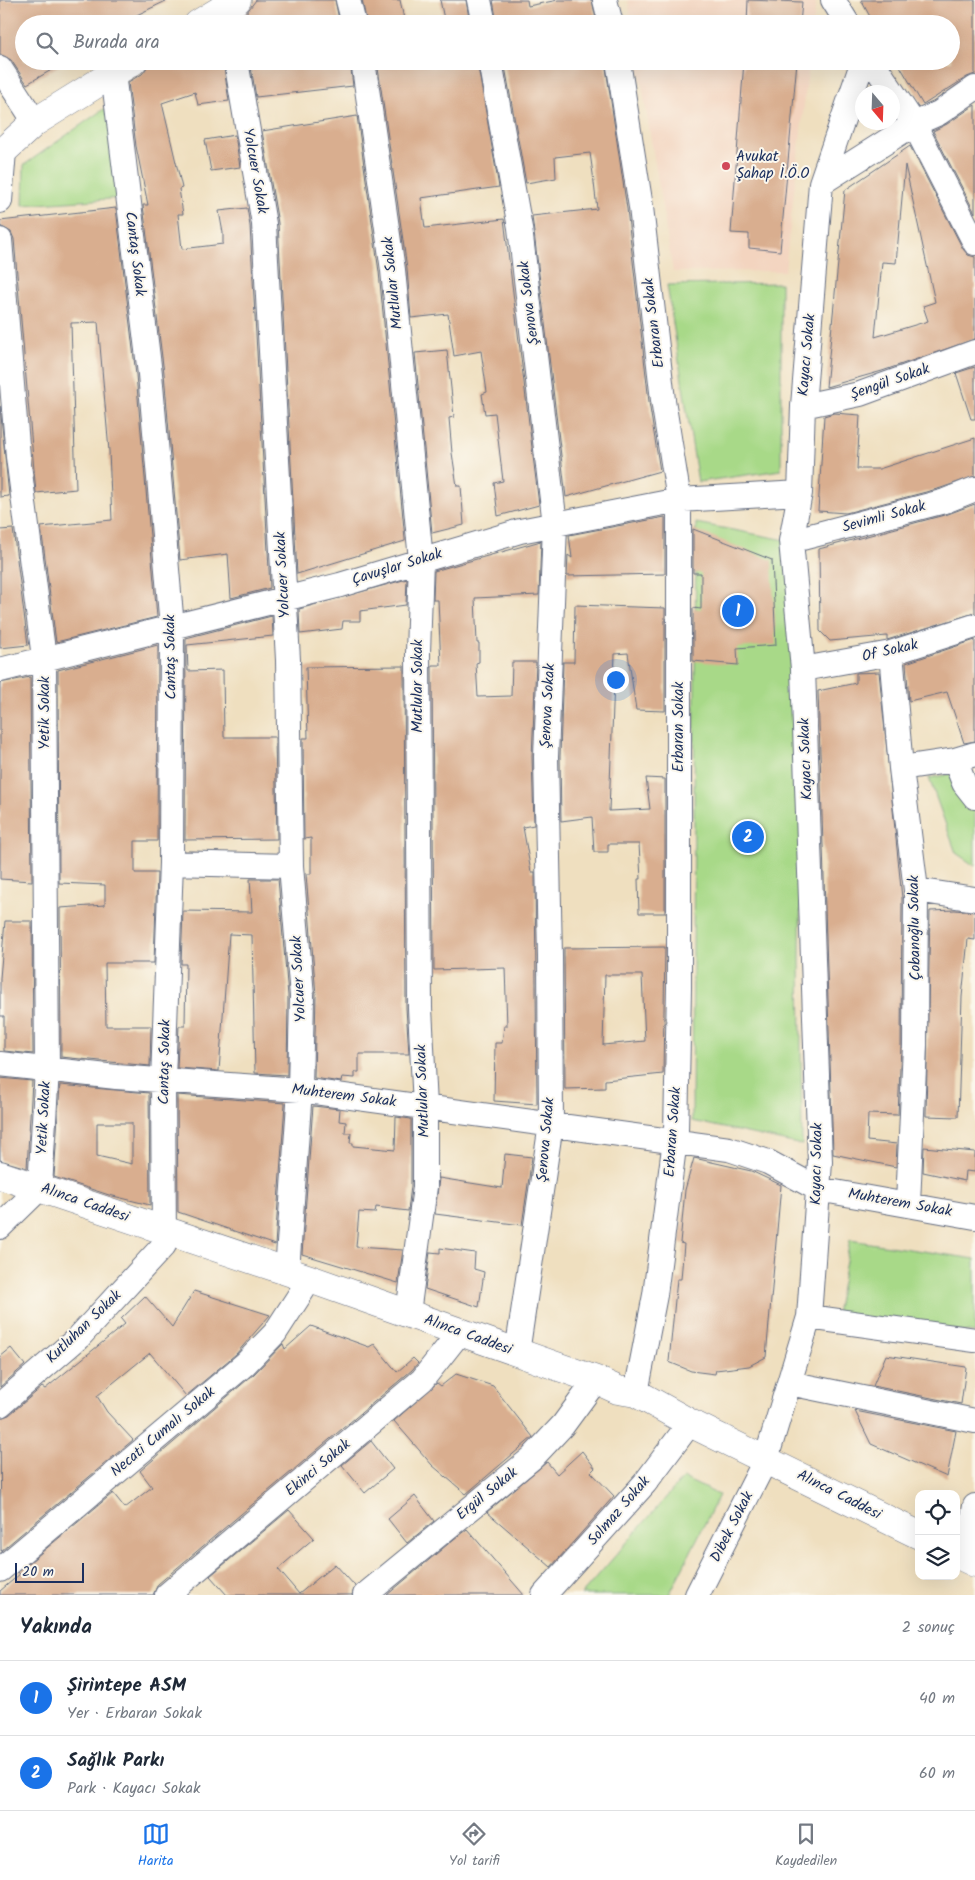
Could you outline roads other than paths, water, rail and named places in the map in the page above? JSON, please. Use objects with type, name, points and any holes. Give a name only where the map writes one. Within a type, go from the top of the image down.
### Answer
[{"type":"main road","points":[[219,15],[231,10]]},
{"type":"main road","points":[[2,152],[35,122],[118,70]]},
{"type":"main road","name":"Alınca Caddesi","points":[[0,1175],[40,1188],[164,1237],[298,1275],[596,1380],[618,1390],[636,1393],[690,1424],[766,1459],[915,1533]]},
{"type":"street","points":[[348,0],[352,15]]},
{"type":"street","points":[[479,0],[482,15]]},
{"type":"street","points":[[606,0],[609,15]]},
{"type":"street","points":[[833,0],[842,15]]},
{"type":"street","points":[[0,68],[35,122]]},
{"type":"street","name":"Cantaş Sokak","points":[[123,70],[172,627],[171,863],[163,1080],[164,1237]]},
{"type":"street","name":"Yolcuer Sokak","points":[[238,70],[264,224],[288,660],[291,866],[302,996],[298,1275]]},
{"type":"street","name":"Mutlular Sokak","points":[[364,70],[393,270],[420,560],[418,653],[420,1008],[425,1106],[425,1187],[408,1314]]},
{"type":"street","name":"Şenova Sokak","points":[[492,70],[520,228],[555,525],[546,757],[551,1124],[517,1353]]},
{"type":"street","name":"Erbaran Sokak","points":[[619,70],[641,207],[663,400],[678,500],[679,988],[675,1143],[655,1295],[636,1393]]},
{"type":"street","name":"Kayacı Sokak","points":[[766,1459],[808,1317],[820,1162],[803,669],[791,541],[800,493],[803,406],[821,183],[860,70]]},
{"type":"street","points":[[878,70],[914,124],[975,243]]},
{"type":"street","points":[[821,183],[914,124],[939,113],[975,88]]},
{"type":"street","points":[[0,201],[2,152]]},
{"type":"street","name":"Yetik Sokak","points":[[0,240],[18,457],[44,658],[47,1069],[40,1188]]},
{"type":"street","name":"Şengül Sokak","points":[[803,406],[860,394],[975,352]]},
{"type":"street","name":"Sevimli Sokak","points":[[791,541],[945,501],[975,489]]},
{"type":"street","name":"Çavuşlar Sokak","points":[[0,670],[340,585],[520,531],[678,500],[800,493]]},
{"type":"street","name":"Of Sokak","points":[[803,669],[891,653],[975,626]]},
{"type":"street","name":"Çobanoğlu Sokak","points":[[891,653],[901,768],[916,890],[915,1045],[908,1204]]},
{"type":"street","points":[[901,768],[965,757],[964,783],[975,797]]},
{"type":"street","points":[[171,863],[291,866]]},
{"type":"street","points":[[916,890],[975,899]]},
{"type":"street","name":"Muhterem Sokak","points":[[0,1064],[163,1080],[300,1090],[728,1149],[768,1162],[818,1189],[975,1217]]},
{"type":"street","points":[[0,1227],[40,1188]]},
{"type":"street","name":"Kutluhan Sokak","points":[[0,1405],[79,1336],[164,1237]]},
{"type":"street","name":"Necati Cumalı Sokak","points":[[0,1570],[245,1364],[276,1333],[298,1275]]},
{"type":"street","points":[[808,1317],[975,1340]]},
{"type":"street","name":"Ekinci Sokak","points":[[167,1595],[422,1380],[460,1332]]},
{"type":"street","name":"Ergül Sokak","points":[[365,1595],[532,1458],[563,1425],[596,1380]]},
{"type":"street","points":[[788,1383],[975,1421]]},
{"type":"street","name":"Solmaz Sokak","points":[[544,1595],[645,1483],[690,1424]]},
{"type":"street","name":"Dibek Sokak","points":[[697,1595],[766,1459]]},
{"type":"street","points":[[966,1558],[975,1506]]},
{"type":"place","name":"Avukat Şahap İ.Ö.O","points":[[726,166]]},
{"type":"place","name":"Şirintepe ASM","points":[[738,611]]},
{"type":"place","name":"Sağlık Parkı","points":[[748,837]]}]
